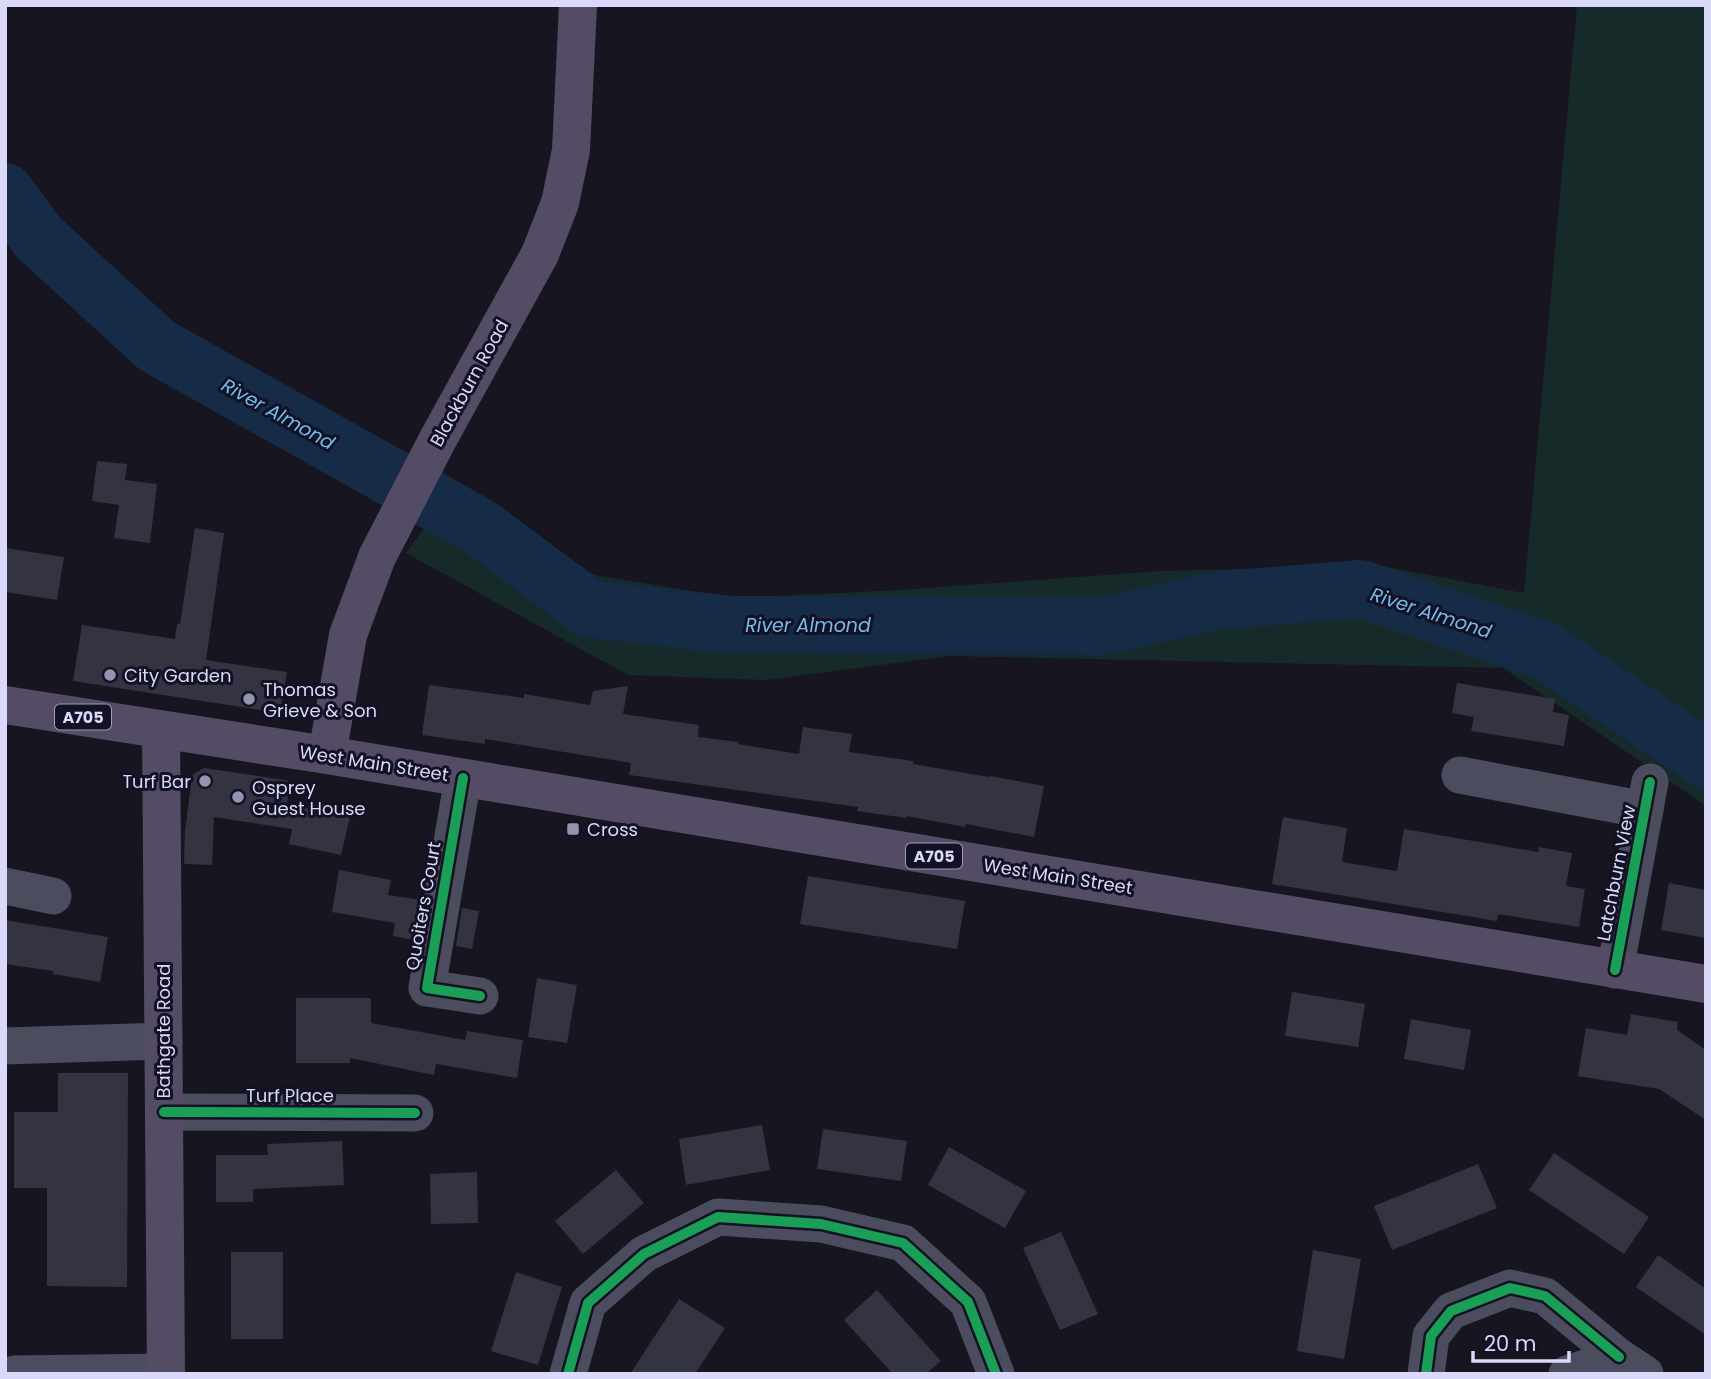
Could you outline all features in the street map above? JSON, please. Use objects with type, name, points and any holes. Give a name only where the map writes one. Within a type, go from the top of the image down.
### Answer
[{"type":"main road","name":"Blackburn Road","points":[[327,755],[348,635],[376,557],[540,254],[560,203],[571,150],[578,5]]},
{"type":"main road","name":"A705","points":[[5,705],[161,730]]},
{"type":"main road","name":"West Main Street","points":[[161,730],[327,755],[1705,985]]},
{"type":"main road","name":"Bathgate Road","points":[[161,730],[166,1373]]},
{"type":"street","name":"Latchburn View","points":[[1460,775],[1648,796],[1615,970]]},
{"type":"street","name":"Quoiters Court","points":[[463,778],[427,988],[480,996]]},
{"type":"street","points":[[5,886],[52,896]]},
{"type":"street","points":[[5,1046],[164,1041]]},
{"type":"street","name":"Turf Place","points":[[164,1111],[415,1113]]},
{"type":"street","points":[[568,1374],[588,1303],[644,1254],[718,1217],[821,1224],[903,1243],[968,1302],[996,1374]]},
{"type":"street","points":[[1426,1374],[1431,1336],[1451,1311],[1510,1287],[1545,1296],[1632,1365]]},
{"type":"street","points":[[1567,1374],[1632,1365]]},
{"type":"street","points":[[14,1374],[166,1373]]},
{"type":"green space","points":[[1577,5],[1706,5],[1706,806],[1503,668],[950,656],[766,680],[628,675],[406,553],[456,484],[594,575],[735,598],[899,590],[1160,571],[1377,565],[1524,593]]},
{"type":"building","points":[[97,461],[127,464],[125,480],[157,484],[150,543],[114,538],[119,505],[92,501]]},
{"type":"building","points":[[195,528],[224,533],[206,660],[287,672],[280,713],[73,681],[82,625],[175,639],[177,624],[180,624]]},
{"type":"building","points":[[5,548],[64,557],[57,600],[5,592]]},
{"type":"building","points":[[1457,683],[1555,699],[1553,712],[1569,715],[1564,746],[1471,731],[1474,717],[1452,713]]},
{"type":"building","points":[[429,685],[524,698],[524,694],[590,705],[593,691],[628,686],[623,714],[699,725],[698,737],[799,754],[803,727],[852,734],[849,752],[913,761],[913,764],[1044,786],[1034,837],[966,824],[965,827],[906,816],[857,811],[858,807],[629,775],[631,763],[485,739],[485,744],[422,735]]},
{"type":"building","points":[[204,768],[290,781],[287,804],[350,817],[341,855],[289,844],[292,829],[214,817],[212,865],[184,864],[192,775]]},
{"type":"building","points":[[1283,817],[1347,828],[1342,862],[1397,871],[1404,829],[1538,852],[1539,847],[1572,853],[1566,886],[1585,889],[1579,927],[1498,914],[1497,921],[1272,884]]},
{"type":"building","points":[[339,870],[391,880],[388,895],[421,900],[414,940],[393,936],[395,923],[332,912]]},
{"type":"building","points":[[808,876],[965,901],[957,949],[800,924]]},
{"type":"building","points":[[1669,883],[1706,890],[1706,938],[1661,930]]},
{"type":"building","points":[[462,908],[479,911],[472,949],[456,946]]},
{"type":"building","points":[[5,920],[108,937],[100,982],[5,964]]},
{"type":"building","points":[[537,978],[577,985],[567,1043],[528,1037]]},
{"type":"building","points":[[1292,992],[1365,1004],[1358,1047],[1285,1036]]},
{"type":"building","points":[[296,998],[371,998],[371,1023],[465,1040],[467,1031],[523,1040],[517,1078],[436,1064],[434,1075],[350,1058],[350,1063],[296,1063]]},
{"type":"building","points":[[1631,1014],[1678,1022],[1677,1030],[1706,1050],[1706,1120],[1659,1089],[1578,1076],[1586,1028],[1627,1035]]},
{"type":"building","points":[[1411,1019],[1471,1030],[1464,1070],[1404,1059]]},
{"type":"building","points":[[58,1073],[128,1073],[127,1287],[47,1286],[47,1188],[14,1188],[14,1112],[58,1112]]},
{"type":"building","points":[[762,1125],[770,1170],[686,1185],[679,1139]]},
{"type":"building","points":[[823,1129],[907,1141],[901,1181],[817,1169]]},
{"type":"building","points":[[342,1141],[344,1185],[253,1189],[253,1202],[216,1202],[216,1155],[268,1155],[267,1144]]},
{"type":"building","points":[[949,1147],[1026,1191],[1005,1228],[928,1185]]},
{"type":"building","points":[[1554,1153],[1649,1217],[1624,1254],[1529,1190]]},
{"type":"building","points":[[1478,1164],[1497,1208],[1392,1250],[1374,1206]]},
{"type":"building","points":[[616,1170],[644,1203],[583,1254],[555,1221]]},
{"type":"building","points":[[477,1172],[478,1223],[431,1224],[430,1174]]},
{"type":"building","points":[[1061,1232],[1098,1314],[1060,1330],[1023,1248]]},
{"type":"building","points":[[1313,1250],[1361,1259],[1344,1359],[1297,1351]]},
{"type":"building","points":[[231,1252],[283,1252],[283,1339],[231,1339]]},
{"type":"building","points":[[1658,1255],[1706,1289],[1706,1335],[1636,1287]]},
{"type":"building","points":[[516,1272],[562,1287],[538,1365],[491,1351]]},
{"type":"building","points":[[877,1290],[941,1361],[926,1374],[893,1374],[844,1320]]},
{"type":"building","points":[[679,1299],[725,1328],[695,1374],[630,1374]]},
{"type":"waterway","name":"River Almond","points":[[5,192],[38,237],[157,346],[480,527],[590,609],[731,625],[1101,626],[1222,600],[1361,589],[1546,651],[1706,759]]},
{"type":"cycle path","points":[[463,778],[427,988],[480,996]]},
{"type":"cycle path","points":[[1615,970],[1650,782]]},
{"type":"cycle path","points":[[164,1112],[415,1113]]},
{"type":"cycle path","points":[[568,1374],[588,1303],[644,1254],[718,1217],[821,1224],[903,1243],[968,1302],[996,1374]]},
{"type":"cycle path","points":[[1426,1374],[1431,1336],[1451,1311],[1510,1288],[1545,1296],[1619,1357]]},
{"type":"place","name":"City Garden","points":[[110,675]]},
{"type":"place","name":"Thomas Grieve & Son","points":[[249,699]]},
{"type":"place","name":"Turf Bar","points":[[205,781]]},
{"type":"place","name":"Osprey Guest House","points":[[238,797]]},
{"type":"place","name":"Cross","points":[[573,829]]}]
